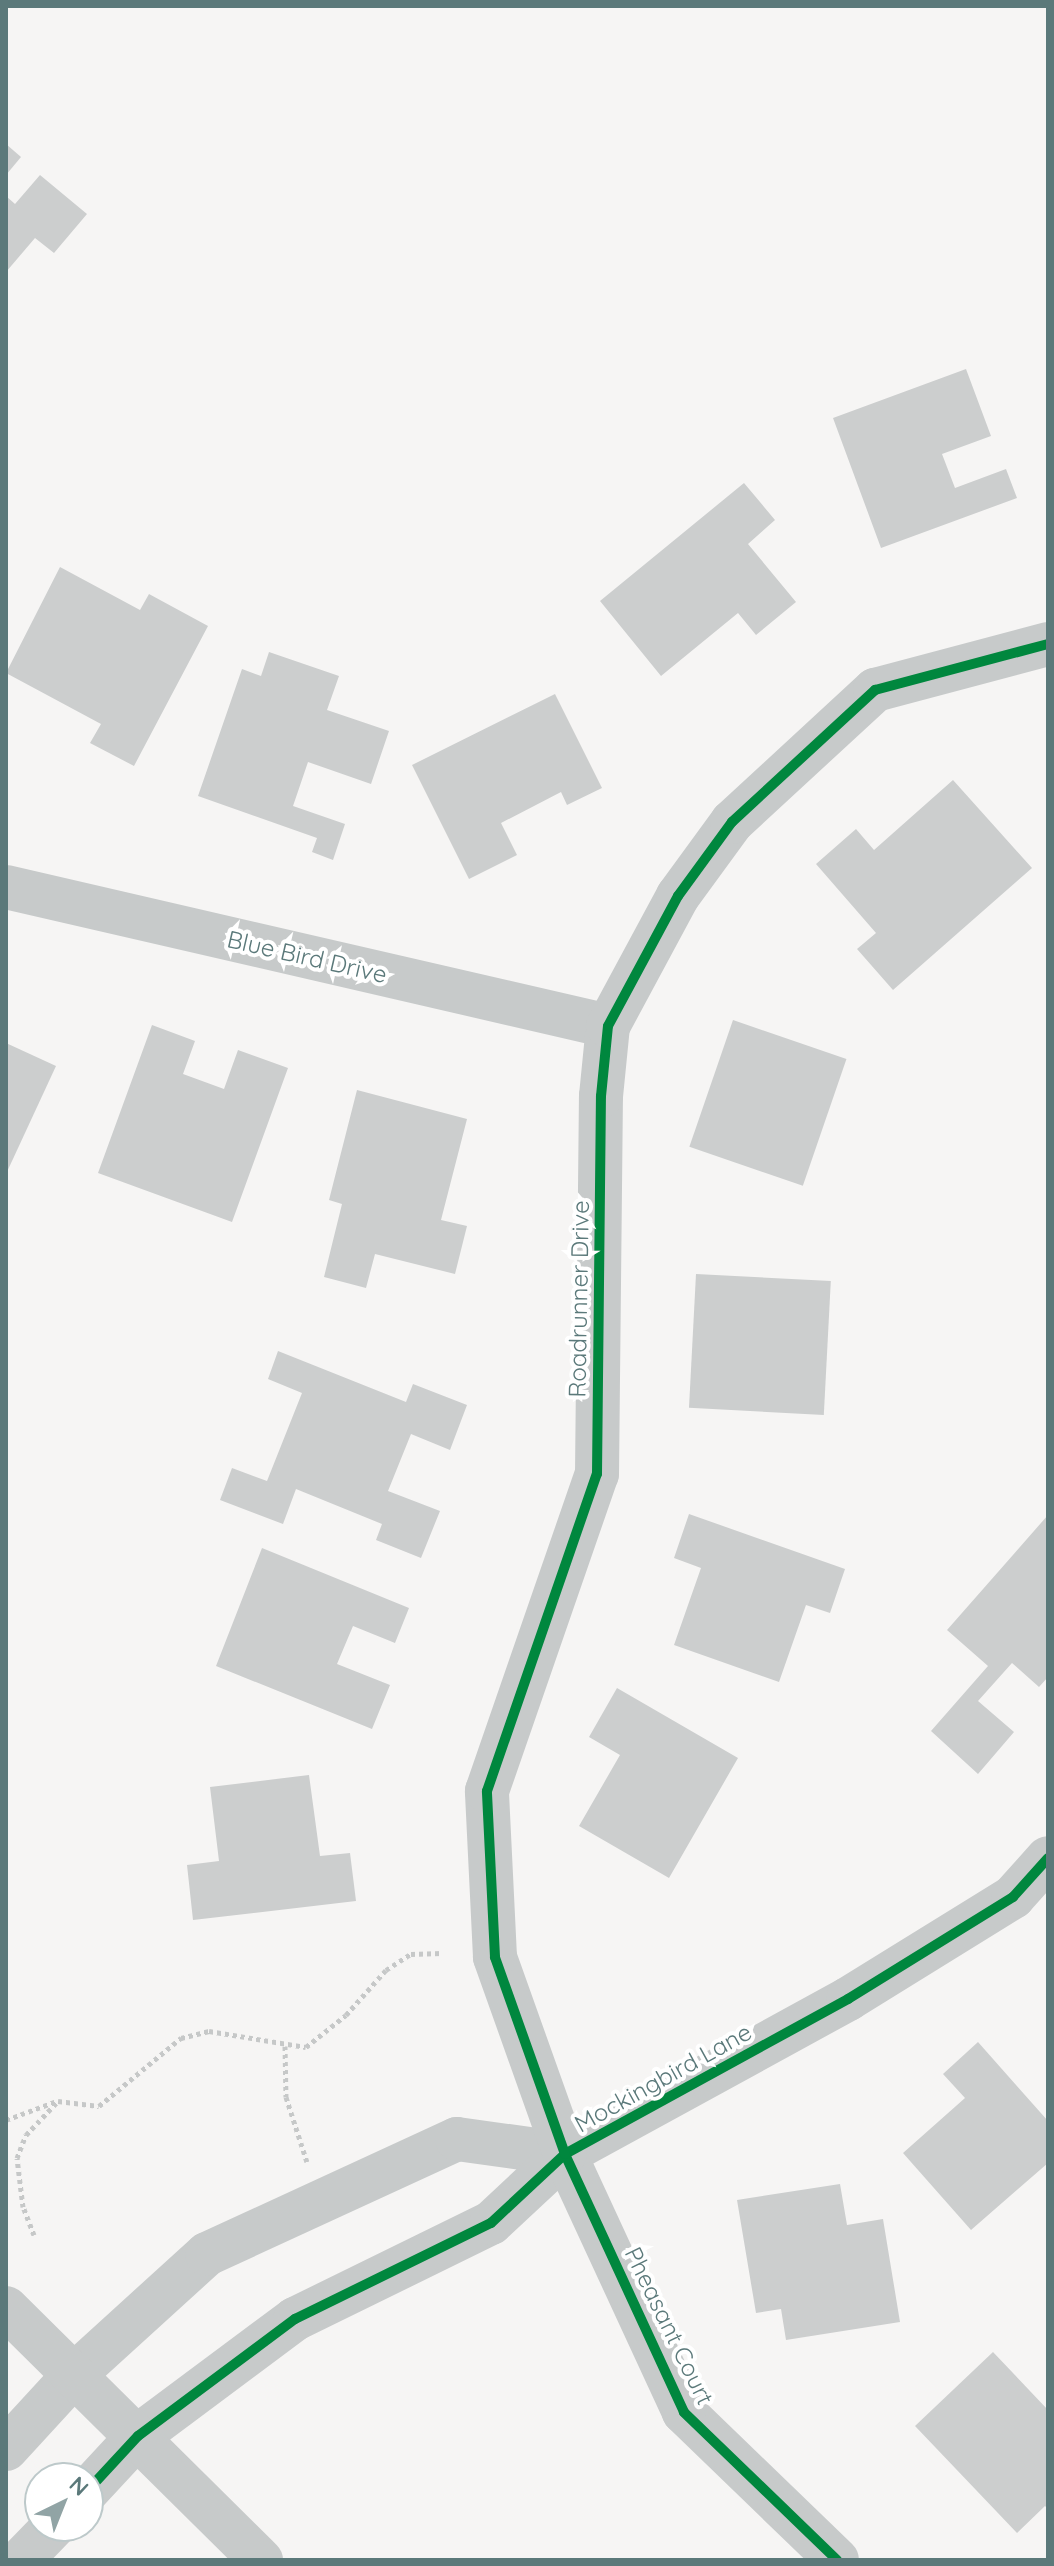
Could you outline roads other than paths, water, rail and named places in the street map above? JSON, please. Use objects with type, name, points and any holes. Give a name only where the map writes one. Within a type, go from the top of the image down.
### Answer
[{"type":"street","name":"Roadrunner Drive","points":[[565,2154],[495,1957],[487,1791],[597,1474],[601,1096],[608,1026],[678,896],[732,822],[875,690],[1048,644]]},
{"type":"street","name":"Blue Bird Drive","points":[[6,887],[608,1026]]},
{"type":"street","name":"Mockingbird Lane","points":[[104,2473],[138,2436],[295,2319],[491,2223],[565,2154],[848,1999],[1013,1897],[1048,1858]]},
{"type":"street","name":"Mockingbird Lane","points":[[6,2449],[75,2374],[207,2254],[457,2139],[565,2154]]},
{"type":"street","name":"Pheasant Court","points":[[565,2154],[684,2412],[837,2560]]},
{"type":"street","points":[[6,2308],[261,2560]]},
{"type":"street","points":[[21,2560],[38,2542]]}]
